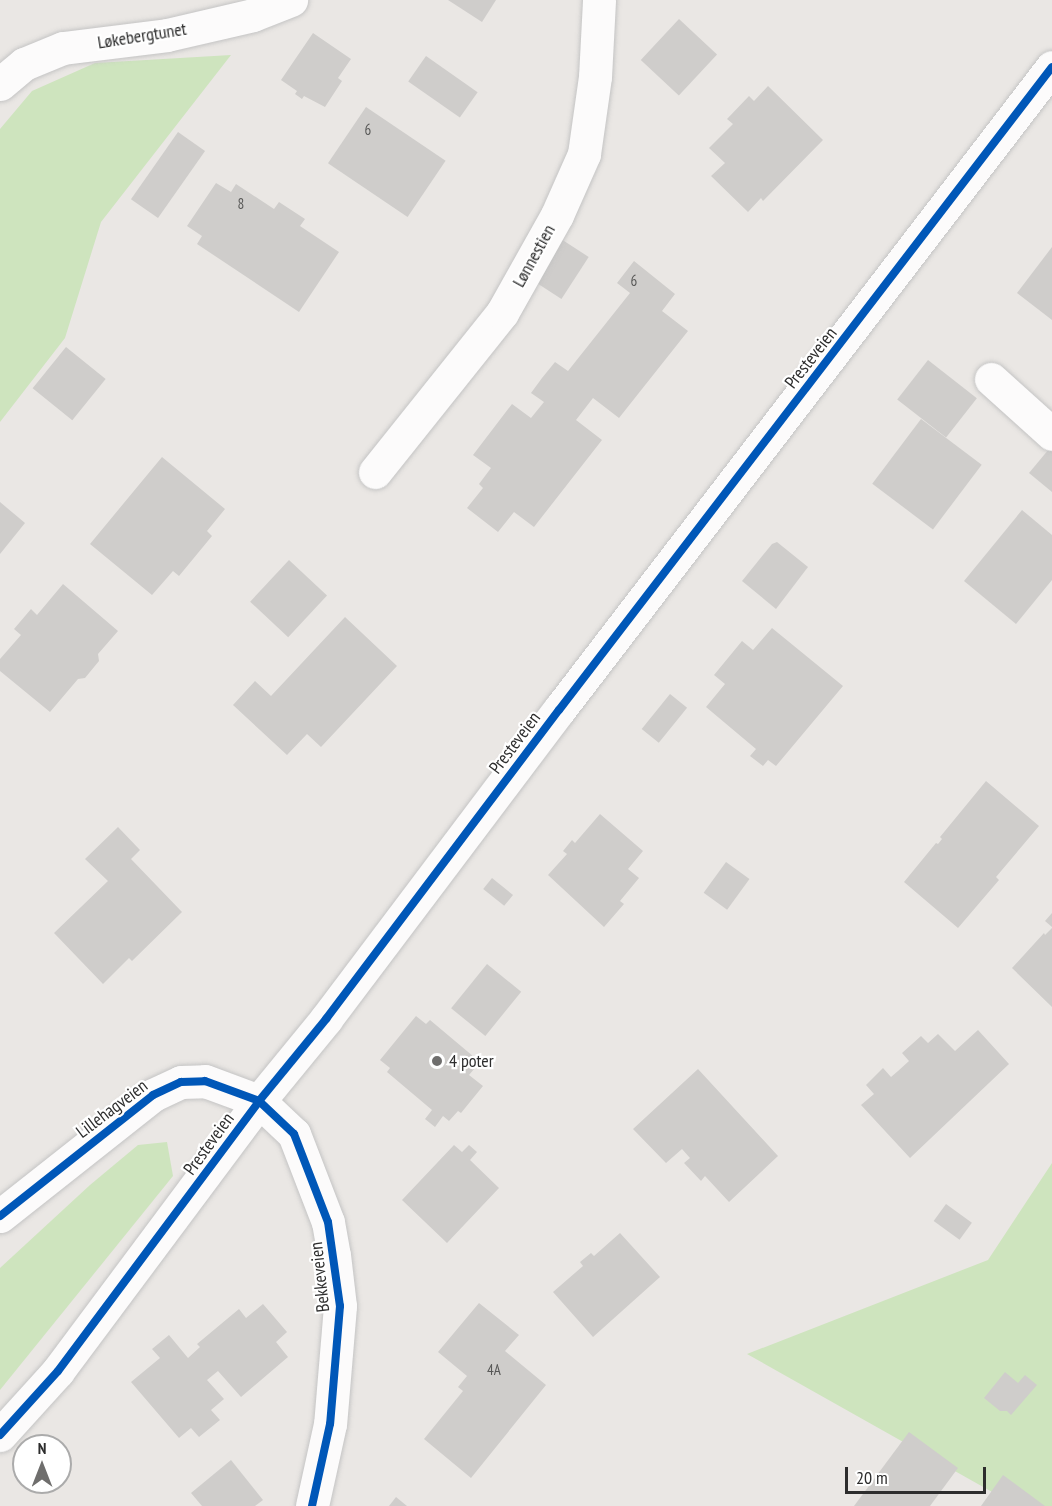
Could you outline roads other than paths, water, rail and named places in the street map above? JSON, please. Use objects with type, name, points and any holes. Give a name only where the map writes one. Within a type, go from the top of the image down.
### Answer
[{"type":"main road","name":"Løkebergtunet","points":[[0,84],[24,64],[63,48],[167,35],[253,15],[291,0]]},
{"type":"main road","name":"Lønnestien","points":[[375,472],[502,313],[557,215],[584,154],[595,77],[599,0]]},
{"type":"main road","name":"Presteveien","points":[[0,1435],[58,1371],[259,1101],[326,1019],[559,710],[1052,67]]},
{"type":"main road","points":[[991,379],[1052,434]]},
{"type":"main road","name":"Lillehagveien","points":[[0,1216],[153,1095],[180,1082],[205,1081],[259,1101]]},
{"type":"main road","name":"Bekkeveien","points":[[259,1101],[294,1134],[328,1222],[334,1255],[340,1306],[331,1412],[312,1506]]},
{"type":"place","name":"4 poter","points":[[437,1061]]}]
